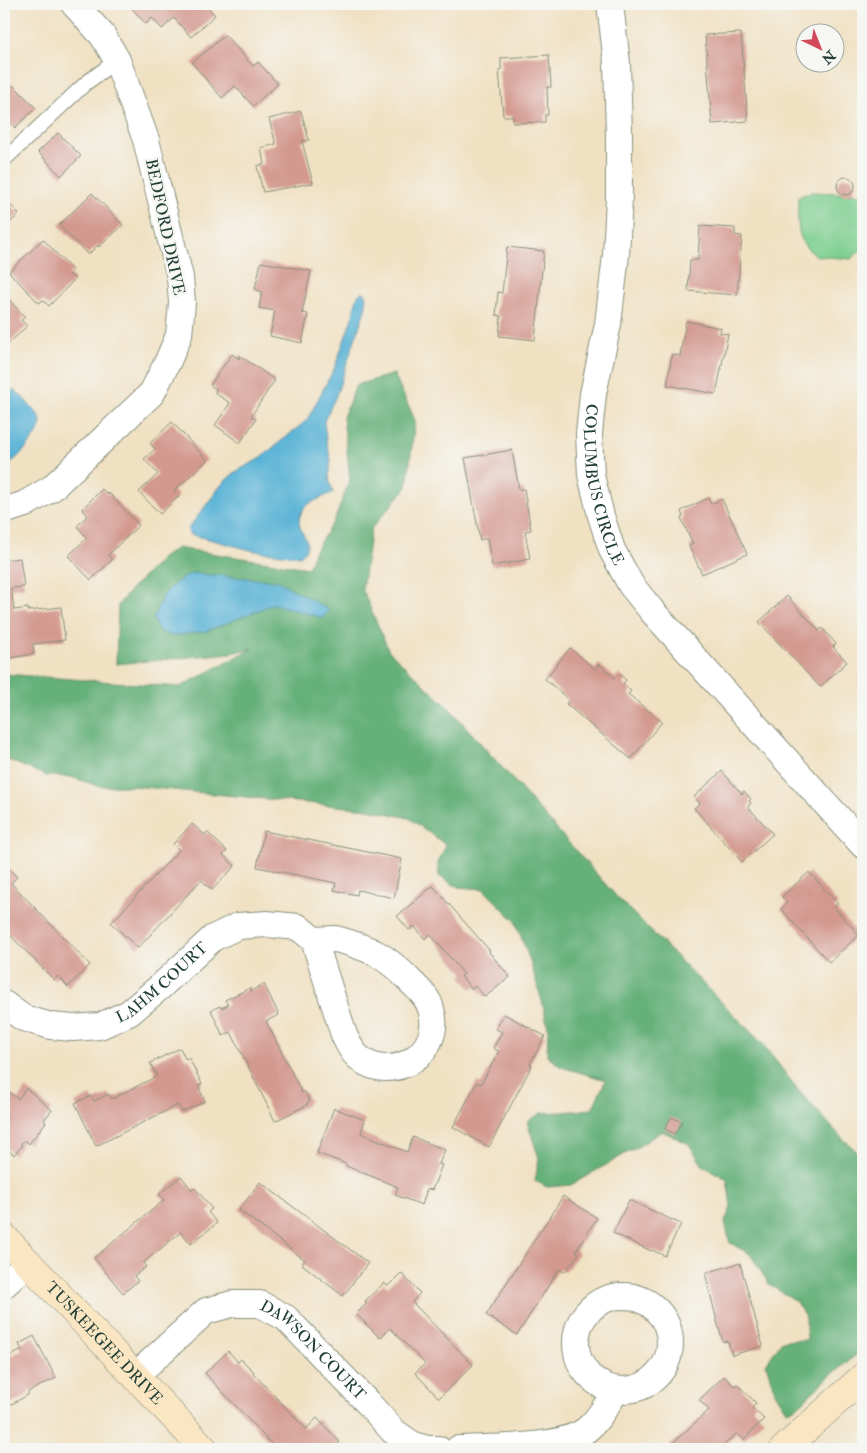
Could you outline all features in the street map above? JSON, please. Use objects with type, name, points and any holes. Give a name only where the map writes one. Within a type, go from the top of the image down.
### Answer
[{"type":"street","name":"BEDFORD DRIVE","points":[[4,512],[25,504],[52,488],[152,393],[179,335],[182,303],[180,277],[146,140],[130,91],[117,60],[103,36],[74,4]]},
{"type":"street","name":"COLUMBUS CIRCLE","points":[[610,4],[617,63],[620,135],[619,198],[616,255],[608,324],[593,394],[589,434],[591,475],[601,516],[612,550],[631,585],[652,611],[863,845]]},
{"type":"street","name":"LAHM COURT","points":[[4,1004],[23,1018],[51,1026],[73,1028],[100,1026],[129,1013],[213,938],[238,926],[267,924],[298,927],[314,940]]},
{"type":"street","points":[[336,939],[371,950],[405,975],[425,997],[431,1008],[434,1021],[432,1034],[424,1051],[412,1062],[390,1068],[379,1067],[366,1063],[358,1057],[344,1035],[314,940],[336,939]]},
{"type":"street","name":"TUSKEEGEE DRIVE","points":[[4,1237],[204,1449]]},
{"type":"street","points":[[4,1285],[28,1263]]},
{"type":"street","name":"DAWSON COURT","points":[[135,1376],[206,1311],[232,1304],[260,1304],[286,1318],[393,1431],[413,1445],[428,1449],[438,1449]]},
{"type":"street","points":[[784,1449],[863,1377]]},
{"type":"street","points":[[458,1449],[555,1442],[572,1437],[585,1430],[598,1417],[616,1391]]},
{"type":"lane","points":[[4,160],[86,83],[117,60]]},
{"type":"green space","points":[[811,192],[863,194],[863,248],[851,259],[818,256],[805,245],[799,231],[798,197]]},
{"type":"green space","points":[[394,374],[415,420],[407,487],[371,529],[362,589],[389,651],[451,710],[616,896],[762,1043],[799,1091],[842,1138],[863,1157],[863,1349],[797,1407],[787,1411],[775,1392],[766,1364],[782,1341],[807,1340],[806,1318],[796,1302],[769,1284],[750,1254],[730,1243],[725,1222],[731,1207],[727,1179],[703,1166],[689,1144],[662,1131],[571,1185],[547,1187],[535,1181],[539,1158],[527,1122],[541,1113],[592,1109],[606,1080],[561,1067],[547,1055],[548,1028],[542,1001],[515,921],[483,889],[458,887],[439,876],[438,863],[446,845],[409,818],[368,809],[133,786],[98,786],[71,777],[47,776],[4,759],[4,674],[180,687],[253,648],[231,653],[116,664],[118,605],[162,558],[177,548],[308,568],[314,552],[335,519],[350,479],[343,417],[356,385]]},
{"type":"water","points":[[363,292],[367,298],[365,310],[336,396],[324,421],[331,460],[329,473],[333,492],[307,505],[300,515],[299,522],[307,545],[305,550],[300,556],[254,551],[189,534],[188,529],[222,484],[235,472],[259,459],[307,420],[335,367],[353,315],[357,297]]},
{"type":"water","points":[[13,390],[37,413],[41,422],[40,428],[32,441],[21,454],[4,468],[4,397]]},
{"type":"water","points":[[191,573],[278,581],[329,610],[323,618],[273,604],[207,631],[172,636],[159,631],[153,619],[163,597],[171,587]]},
{"type":"building","points":[[128,4],[205,4],[215,15],[191,37],[174,18],[162,29],[152,18],[146,24]]},
{"type":"building","points":[[741,33],[748,121],[712,124],[705,35]]},
{"type":"building","points":[[225,35],[253,66],[258,62],[278,84],[253,106],[235,86],[222,98],[192,63]]},
{"type":"building","points":[[549,55],[551,87],[547,87],[548,115],[545,115],[545,122],[513,123],[513,116],[503,116],[499,70],[501,70],[501,58]]},
{"type":"building","points":[[13,85],[36,108],[15,128],[4,116],[4,94]]},
{"type":"building","points":[[301,111],[309,140],[302,141],[313,183],[263,192],[257,166],[264,164],[261,148],[276,144],[269,119]]},
{"type":"building","points":[[58,133],[81,156],[61,176],[38,152]]},
{"type":"building","points":[[846,177],[852,180],[855,186],[852,192],[846,195],[840,192],[837,186],[840,180]]},
{"type":"building","points":[[92,193],[123,225],[88,255],[59,225]]},
{"type":"building","points":[[4,198],[19,214],[4,229]]},
{"type":"building","points":[[700,226],[735,228],[735,235],[742,236],[737,295],[688,291],[690,260],[698,260]]},
{"type":"building","points":[[43,239],[73,271],[69,274],[75,279],[49,306],[43,300],[39,303],[9,272]]},
{"type":"building","points":[[507,247],[544,251],[535,340],[499,336],[501,316],[496,315],[498,292],[502,293]]},
{"type":"building","points":[[261,262],[311,271],[302,313],[308,314],[302,343],[270,336],[275,311],[259,308],[262,292],[255,289]]},
{"type":"building","points":[[4,294],[25,317],[21,320],[27,326],[4,348]]},
{"type":"building","points":[[686,321],[721,328],[720,333],[728,334],[716,394],[667,385],[672,354],[680,356]]},
{"type":"building","points":[[232,354],[239,359],[239,355],[275,380],[251,416],[256,419],[240,443],[215,425],[230,403],[215,393],[216,389],[210,385]]},
{"type":"building","points":[[172,422],[207,460],[174,491],[179,496],[160,514],[139,492],[158,474],[144,459],[155,449],[150,443]]},
{"type":"building","points":[[512,450],[519,489],[524,489],[531,530],[525,531],[530,559],[492,566],[487,538],[480,540],[465,458]]},
{"type":"building","points":[[102,489],[108,495],[109,493],[139,525],[108,555],[112,560],[91,580],[68,556],[87,538],[77,526],[87,516],[82,509]]},
{"type":"building","points":[[708,498],[711,504],[722,499],[747,554],[702,574],[689,546],[693,544],[681,518],[683,517],[681,511]]},
{"type":"building","points":[[20,558],[24,587],[11,588],[14,610],[28,608],[28,611],[61,607],[65,640],[33,644],[34,654],[4,659],[4,560]]},
{"type":"building","points":[[787,596],[819,631],[822,628],[836,644],[833,647],[847,662],[820,687],[759,622]]},
{"type":"building","points":[[570,648],[595,669],[599,664],[615,678],[619,674],[626,680],[623,684],[631,691],[628,694],[662,722],[631,759],[566,704],[569,700],[545,679]]},
{"type":"building","points":[[722,771],[742,794],[744,791],[751,799],[748,807],[773,834],[742,862],[694,808],[700,803],[694,797]]},
{"type":"building","points":[[192,824],[205,835],[207,832],[227,851],[223,855],[235,866],[212,890],[201,880],[138,948],[111,923],[179,850],[173,844]]},
{"type":"building","points":[[264,831],[402,859],[394,898],[358,890],[357,895],[334,890],[336,883],[257,867]]},
{"type":"building","points":[[4,864],[17,877],[11,883],[90,965],[68,987],[58,976],[54,980],[4,929]]},
{"type":"building","points":[[809,872],[838,904],[834,907],[859,935],[829,962],[781,909],[787,903],[782,897]]},
{"type":"building","points":[[433,886],[490,951],[510,977],[485,997],[475,986],[471,989],[461,976],[464,974],[430,934],[425,939],[414,926],[409,930],[397,916]]},
{"type":"building","points":[[264,984],[279,1015],[266,1021],[302,1093],[305,1092],[310,1102],[275,1121],[231,1032],[223,1036],[211,1010],[228,1005],[225,1000],[250,988],[251,991]]},
{"type":"building","points":[[504,1014],[545,1036],[489,1147],[453,1127],[477,1082],[481,1084],[499,1051],[493,1048],[502,1032],[496,1029]]},
{"type":"building","points":[[180,1048],[186,1060],[189,1058],[202,1084],[198,1086],[205,1101],[182,1112],[178,1105],[96,1146],[75,1103],[91,1096],[94,1101],[109,1094],[112,1099],[157,1076],[150,1063]]},
{"type":"building","points":[[4,1088],[18,1099],[26,1088],[52,1110],[44,1120],[46,1122],[29,1144],[25,1140],[14,1155],[4,1146]]},
{"type":"building","points":[[334,1108],[365,1120],[361,1133],[407,1152],[413,1137],[445,1150],[439,1164],[442,1165],[432,1190],[427,1189],[422,1205],[395,1195],[398,1187],[317,1153]]},
{"type":"building","points":[[671,1117],[682,1122],[675,1134],[665,1129]]},
{"type":"building","points":[[181,1176],[192,1190],[195,1188],[212,1209],[208,1212],[217,1223],[191,1244],[181,1232],[143,1263],[146,1267],[134,1276],[138,1281],[123,1293],[94,1258],[164,1200],[159,1194]]},
{"type":"building","points":[[260,1182],[368,1263],[343,1296],[302,1264],[305,1260],[239,1210]]},
{"type":"building","points":[[563,1196],[597,1218],[576,1251],[579,1253],[565,1272],[559,1269],[517,1335],[486,1315]]},
{"type":"building","points":[[629,1200],[681,1224],[665,1256],[613,1233]]},
{"type":"building","points":[[740,1263],[763,1346],[732,1355],[728,1341],[723,1342],[705,1273]]},
{"type":"building","points":[[401,1273],[420,1293],[412,1302],[473,1365],[439,1398],[415,1373],[425,1364],[390,1328],[380,1338],[356,1314],[367,1303],[365,1301],[384,1283],[388,1286]]},
{"type":"building","points":[[34,1336],[56,1378],[28,1392],[28,1395],[4,1408],[4,1367],[10,1364],[7,1358],[22,1350],[19,1344]]},
{"type":"building","points":[[228,1351],[238,1362],[241,1359],[254,1372],[306,1429],[317,1418],[340,1442],[333,1449],[276,1449],[205,1373]]},
{"type":"building","points":[[724,1376],[734,1386],[737,1384],[756,1403],[752,1408],[764,1419],[744,1439],[737,1433],[720,1449],[666,1449],[709,1410],[699,1400]]}]
